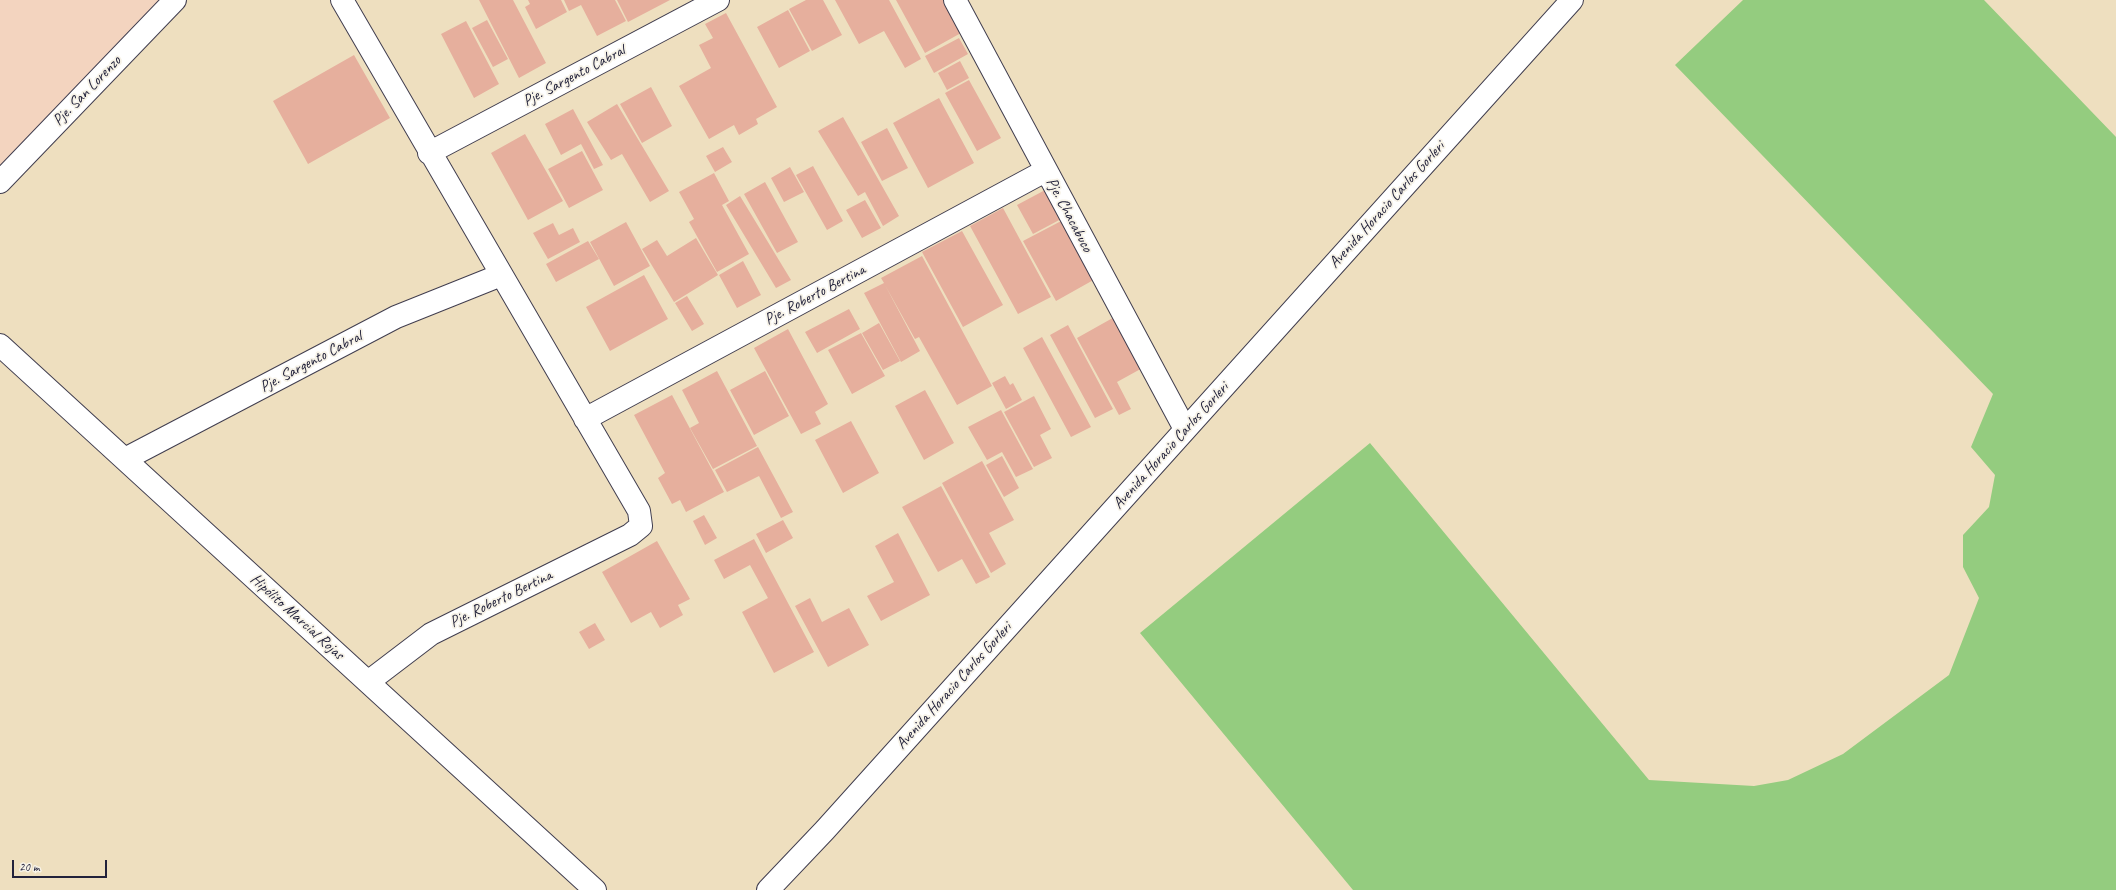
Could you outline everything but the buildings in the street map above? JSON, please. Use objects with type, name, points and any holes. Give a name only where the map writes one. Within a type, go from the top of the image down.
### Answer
[{"type":"street","name":"Pje. San Lorenzo","points":[[0,182],[175,0]]},
{"type":"street","points":[[342,0],[429,153],[585,419]]},
{"type":"street","name":"Pje. Sargento Cabral","points":[[429,153],[718,0]]},
{"type":"street","name":"Pje. Chacabuco","points":[[955,0],[1185,429]]},
{"type":"street","name":"Avenida Horacio Carlos Gorleri","points":[[768,890],[825,830],[1572,0]]},
{"type":"street","name":"Pje. Roberto Bertina","points":[[368,682],[431,634],[630,535],[641,526],[639,511],[585,419],[1045,170]]},
{"type":"street","name":"Pje. Sargento Cabral","points":[[125,459],[396,317],[501,275]]},
{"type":"street","name":"Hipólito Marcial Rojas","points":[[0,345],[595,890]]},
{"type":"shaded area","points":[[0,0],[161,0],[0,169]]},
{"type":"green space","points":[[1743,0],[1984,0],[2116,137],[2116,890],[1353,890],[1140,633],[1370,443],[1649,780],[1754,786],[1788,780],[1843,754],[1949,675],[1979,598],[1963,567],[1963,535],[1989,507],[1995,475],[1971,447],[1993,394],[1675,65]]}]
